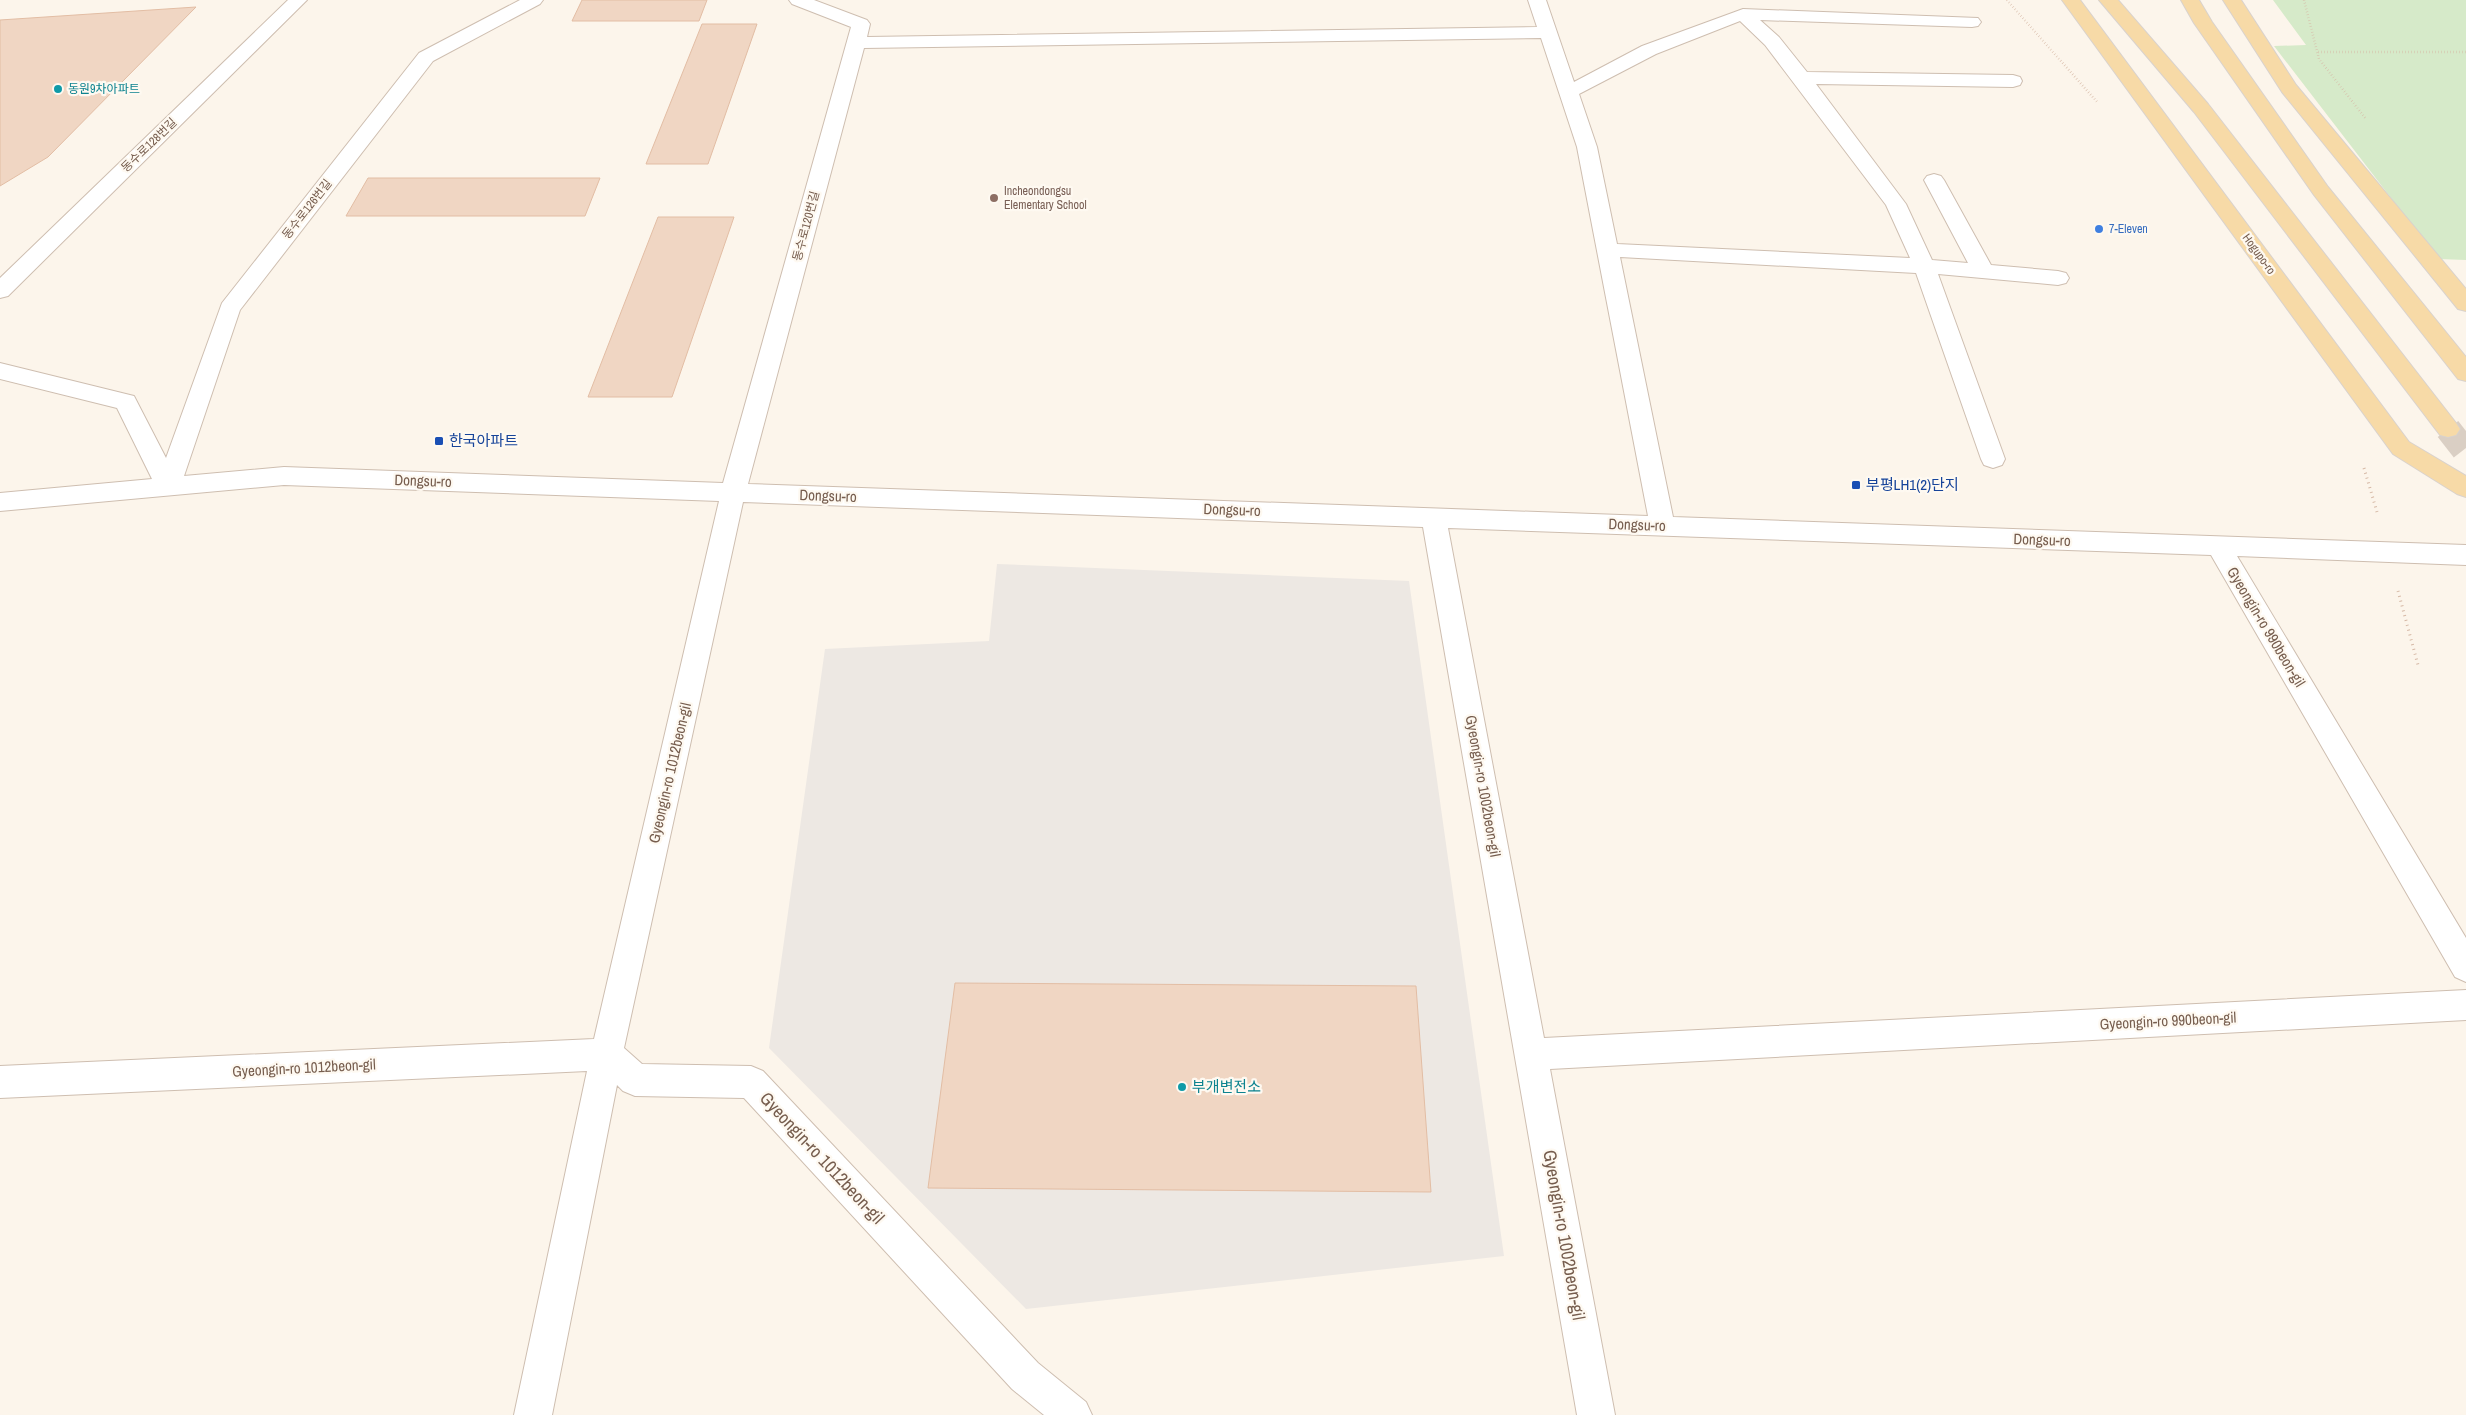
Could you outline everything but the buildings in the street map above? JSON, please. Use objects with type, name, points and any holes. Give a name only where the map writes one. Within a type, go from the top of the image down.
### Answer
[{"type":"main road","name":"Hogupo-ro","points":[[2071,0],[2401,448],[2466,488]]},
{"type":"main road","points":[[2108,0],[2201,108],[2448,429]]},
{"type":"main road","points":[[2190,0],[2203,23],[2321,191],[2466,373]]},
{"type":"main road","points":[[2232,0],[2289,88],[2466,304]]},
{"type":"street","name":"동수로128번길","points":[[0,291],[298,0]]},
{"type":"street","name":"동수로126번길","points":[[168,486],[230,308],[426,57],[534,0]]},
{"type":"street","name":"동수로120번길","points":[[733,492],[861,24],[798,0]]},
{"type":"street","points":[[1537,0],[1588,147],[1662,526]]},
{"type":"street","points":[[1569,92],[1649,50],[1743,14],[1972,22]]},
{"type":"street","points":[[1743,14],[1772,41],[1896,204],[1924,266],[1993,459]]},
{"type":"street","points":[[856,43],[1548,32]]},
{"type":"street","points":[[1801,78],[2014,80]]},
{"type":"street","points":[[1934,180],[1984,272]]},
{"type":"street","points":[[1608,250],[1924,266],[2058,278]]},
{"type":"street","points":[[0,370],[126,402],[168,486]]},
{"type":"street","name":"Dongsu-ro","points":[[0,502],[284,476],[2466,555]]},
{"type":"street","name":"Gyeongin-ro 1012beon-gil","points":[[533,1415],[607,1054],[733,492]]},
{"type":"street","name":"Gyeongin-ro 1002beon-gil","points":[[1434,518],[1596,1415]]},
{"type":"street","name":"Gyeongin-ro 990beon-gil","points":[[2218,546],[2466,967]]},
{"type":"street","name":"Gyeongin-ro 990beon-gil","points":[[1531,1054],[2466,1005]]},
{"type":"street","name":"Gyeongin-ro 1012beon-gil","points":[[0,1082],[607,1054],[635,1080],[751,1082],[1025,1376],[1073,1415]]},
{"type":"path","points":[[2007,0],[2104,110]]},
{"type":"path","points":[[2304,0],[2318,52],[2466,52]]},
{"type":"path","points":[[2362,459],[2377,515]]},
{"type":"path","points":[[2398,590],[2418,665]]},
{"type":"shaded area","points":[[997,564],[1409,581],[1504,1256],[1026,1309],[769,1048],[825,649],[989,641]]},
{"type":"green space","points":[[2273,0],[2466,0],[2466,260],[2438,259],[2274,46],[2306,45]]},
{"type":"tunnel","points":[[2448,429],[2466,452]]},
{"type":"place","name":"동원9차아파트","points":[[58,89]]},
{"type":"place","name":"Incheondongsu Elementary School","points":[[994,198]]},
{"type":"place","name":"7-Eleven","points":[[2099,229]]},
{"type":"place","name":"한국아파트","points":[[439,441]]},
{"type":"place","name":"부평LH1(2)단지","points":[[1856,485]]},
{"type":"place","name":"부개변전소","points":[[1182,1087]]}]
